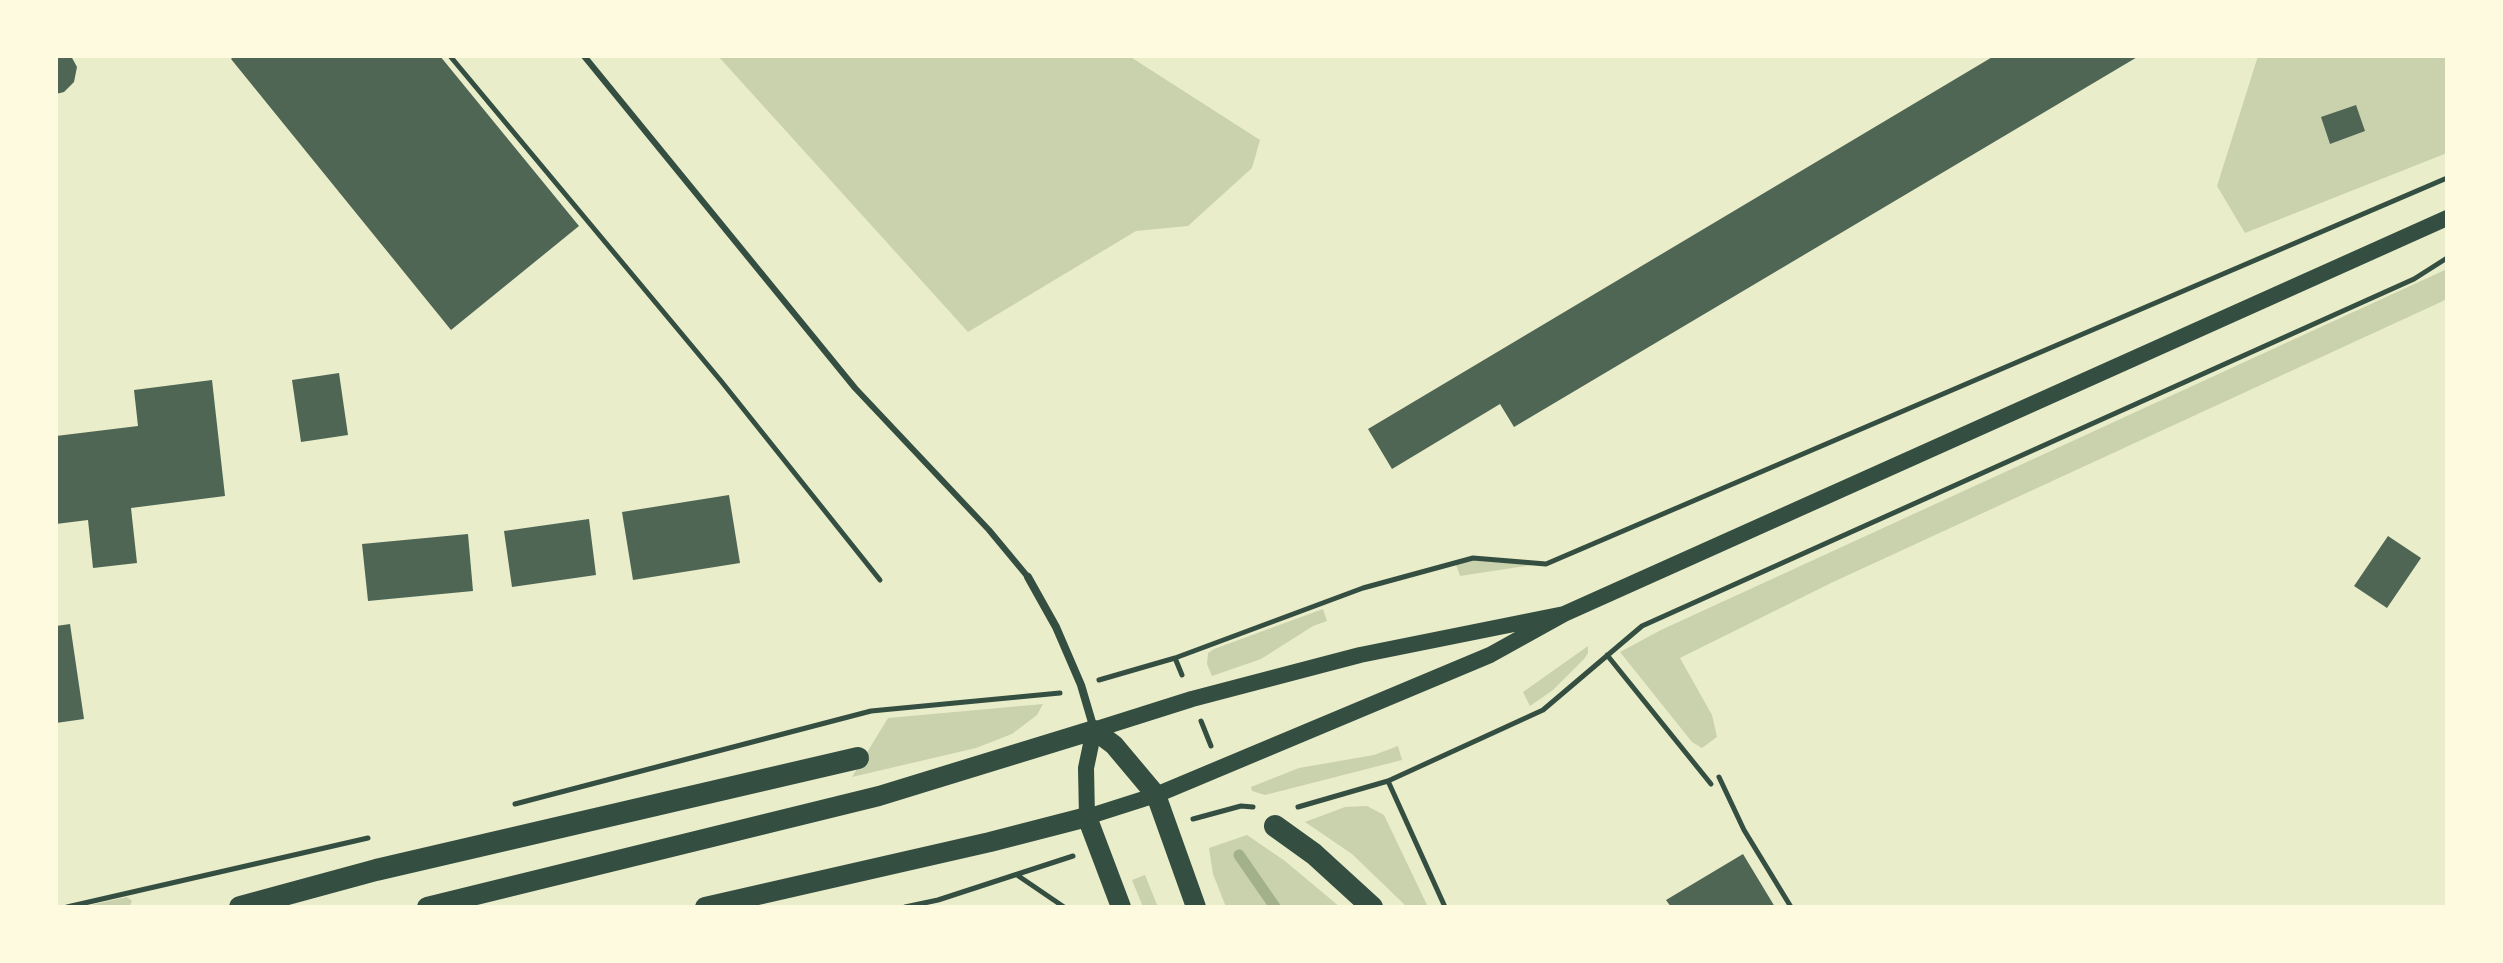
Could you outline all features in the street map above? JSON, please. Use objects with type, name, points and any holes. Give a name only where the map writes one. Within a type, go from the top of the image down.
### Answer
[{"type":"highway","points":[[240,907],[376,870],[858,758]]},
{"type":"highway","points":[[1280,819],[1372,907]]},
{"type":"main road","points":[[705,907],[990,842],[1156,795],[1490,655],[1564,614],[2447,218]]},
{"type":"main road","points":[[427,907],[879,796],[1192,699],[1360,655],[1564,614]]},
{"type":"main road","points":[[1094,730],[1114,745],[1156,795],[1196,907]]},
{"type":"main road","points":[[1094,730],[1086,768],[1087,817],[1121,907]]},
{"type":"street","points":[[1028,577],[1056,627],[1081,685],[1094,730]]},
{"type":"lane","points":[[584,56],[855,388],[989,530],[1028,577]]},
{"type":"path","points":[[450,56],[721,381],[880,580]]},
{"type":"path","points":[[1255,808],[1241,806],[1220,769],[1175,658],[1363,588],[1473,558],[1546,564],[2447,178]]},
{"type":"path","points":[[1280,819],[1388,781],[1543,710],[1642,626],[2414,279],[2447,258]]},
{"type":"path","points":[[1607,655],[1711,784]]},
{"type":"path","points":[[1719,777],[1744,830],[1791,907]]},
{"type":"path","points":[[1388,781],[1445,907]]},
{"type":"path","points":[[1016,874],[1064,907]]},
{"type":"green space","points":[[718,56],[1129,56],[1260,140],[1252,168],[1188,226],[1136,231],[968,332]]},
{"type":"green space","points":[[2258,56],[2447,56],[2447,153],[2245,233],[2217,186]]},
{"type":"green space","points":[[2447,269],[2447,298],[2443,301],[1831,583],[1680,658],[1712,715],[1717,737],[1702,748],[1692,742],[1620,652],[1661,630]]},
{"type":"green space","points":[[1473,560],[1532,565],[1460,576],[1456,565]]},
{"type":"green space","points":[[1323,609],[1327,621],[1313,626],[1261,659],[1212,676],[1207,664],[1208,653],[1214,649]]},
{"type":"green space","points":[[1588,646],[1584,659],[1553,690],[1530,706],[1523,692]]},
{"type":"green space","points":[[1043,704],[1037,715],[1012,734],[976,748],[852,777],[888,718]]},
{"type":"green space","points":[[1398,746],[1402,760],[1265,795],[1252,791],[1251,787],[1299,768],[1374,755]]},
{"type":"green space","points":[[1367,806],[1384,815],[1428,907],[1407,907],[1352,854],[1305,822],[1345,807]]},
{"type":"green space","points":[[1247,835],[1285,861],[1340,907],[1226,907],[1213,874],[1209,848]]},
{"type":"green space","points":[[1145,875],[1158,907],[1143,907],[1132,880]]},
{"type":"green space","points":[[127,897],[132,901],[129,907],[81,907]]},
{"type":"building","points":[[56,56],[71,56],[77,67],[74,82],[64,92],[56,94]]},
{"type":"building","points":[[234,56],[440,56],[579,226],[451,330],[231,59]]},
{"type":"building","points":[[1994,56],[2139,56],[1514,427],[1500,404],[1392,469],[1368,429]]},
{"type":"building","points":[[2356,105],[2365,131],[2330,144],[2321,117]]},
{"type":"building","points":[[339,373],[348,435],[301,442],[292,380]]},
{"type":"building","points":[[212,380],[225,496],[131,508],[137,563],[93,568],[88,520],[56,524],[56,436],[138,426],[134,390]]},
{"type":"building","points":[[729,495],[740,563],[633,580],[622,512]]},
{"type":"building","points":[[589,519],[596,575],[512,587],[504,531]]},
{"type":"building","points":[[468,534],[473,591],[368,601],[362,544]]},
{"type":"building","points":[[2388,536],[2421,558],[2387,608],[2354,586]]},
{"type":"building","points":[[70,624],[84,719],[56,723],[56,626]]},
{"type":"building","points":[[1743,854],[1775,907],[1671,907],[1666,900]]},
{"type":"waterway","points":[[1239,855],[1275,907]]}]
